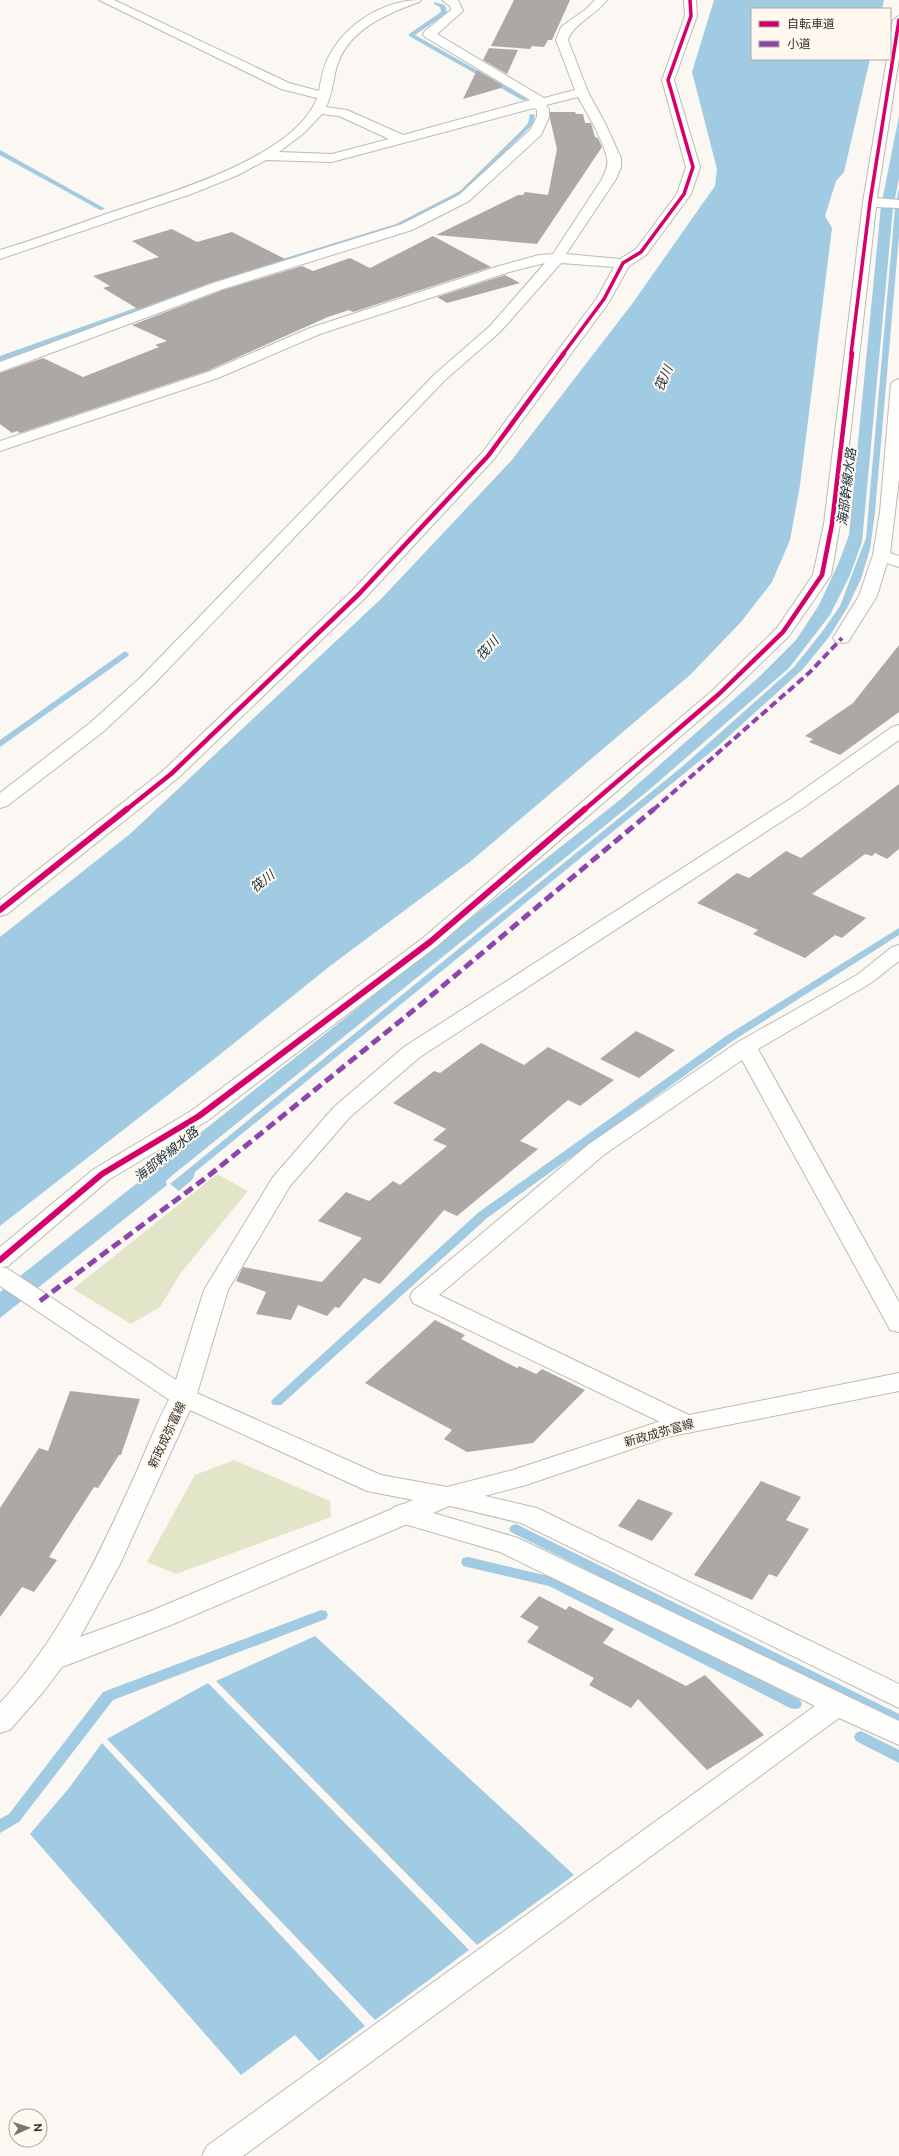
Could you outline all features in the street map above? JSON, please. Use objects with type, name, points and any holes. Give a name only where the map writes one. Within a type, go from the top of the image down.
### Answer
[{"type":"street","points":[[105,0],[285,86],[322,96]]},
{"type":"street","points":[[0,255],[225,175],[266,156],[295,135],[318,110],[334,58],[347,39],[376,15],[415,0]]},
{"type":"street","points":[[0,368],[218,286],[407,227],[464,198],[536,132],[543,117],[543,109],[538,102],[429,34],[457,11],[457,6],[454,2],[448,0]]},
{"type":"street","points":[[0,802],[98,727],[146,682],[440,377],[495,329],[557,258],[609,179],[614,167],[614,158],[599,123],[582,92],[562,40],[565,30],[590,12],[601,0]]},
{"type":"street","points":[[0,910],[172,774],[359,594],[488,456],[604,299],[623,263],[641,252],[684,194],[691,177],[693,167],[668,80],[691,16],[690,0]]},
{"type":"street","points":[[899,20],[837,472],[832,524],[825,561],[822,576],[783,632],[719,694],[430,942],[199,1116],[102,1174],[1,1270],[37,1299],[183,1397],[216,1290],[281,1182],[342,1112],[412,1052],[796,803],[899,731]]},
{"type":"street","points":[[266,156],[332,158],[538,102],[582,92]]},
{"type":"street","points":[[318,110],[342,112],[400,139]]},
{"type":"street","points":[[874,202],[899,204]]},
{"type":"street","points":[[0,446],[213,375],[315,331],[538,259],[557,258],[623,263]]},
{"type":"street","points":[[842,638],[868,596],[894,513],[899,384]]},
{"type":"street","points":[[881,556],[899,562]]},
{"type":"street","points":[[686,1424],[422,1297],[597,1149],[746,1047],[864,979],[899,951]]},
{"type":"street","points":[[746,1047],[899,1324]]},
{"type":"street","name":"新政成弥富線","points":[[52,1659],[161,1618],[447,1496],[517,1478],[664,1428],[899,1382]]},
{"type":"street","name":"新政成弥富線","points":[[0,1722],[31,1688],[52,1659],[107,1563],[183,1397],[376,1484],[447,1496]]},
{"type":"street","points":[[447,1496],[528,1514],[899,1696]]},
{"type":"street","points":[[403,1514],[509,1545],[899,1734]]},
{"type":"street","points":[[218,2156],[836,1704]]},
{"type":"green space","points":[[217,1174],[248,1191],[180,1274],[160,1307],[131,1324],[73,1289]]},
{"type":"green space","points":[[234,1460],[330,1501],[331,1517],[176,1574],[147,1562],[195,1475]]},
{"type":"water","name":"筏川","points":[[714,0],[884,0],[882,8],[751,8],[751,60],[870,60],[844,172],[836,181],[825,216],[832,228],[800,485],[790,540],[772,582],[741,622],[690,675],[471,861],[330,966],[218,1056],[0,1226],[0,937],[130,834],[382,598],[511,461],[632,304],[715,186],[717,169],[692,72]]},
{"type":"water","points":[[899,116],[899,178],[893,208],[862,542],[850,575],[830,615],[789,668],[649,790],[174,1174],[166,1181],[167,1185],[0,1318],[0,1292],[621,799],[758,678],[796,640],[819,605],[839,562],[849,535],[881,206]]},
{"type":"water","points":[[899,188],[899,236],[875,512],[870,549],[861,579],[847,608],[829,637],[803,669],[718,746],[195,1172],[193,1179],[179,1191],[170,1184],[683,766],[794,667],[822,632],[840,606],[866,538],[895,208]]},
{"type":"water","points":[[315,1636],[574,1875],[477,1945],[216,1681]]},
{"type":"water","points":[[208,1683],[469,1950],[375,2020],[107,1739]]},
{"type":"water","points":[[102,1743],[365,2026],[319,2061],[295,2035],[241,2075],[30,1834],[69,1788]]},
{"type":"building","points":[[514,0],[570,0],[552,40],[548,40],[544,47],[532,46],[530,49],[491,46]]},
{"type":"building","points":[[489,48],[518,50],[507,74],[483,60]]},
{"type":"building","points":[[477,70],[502,85],[501,88],[463,99]]},
{"type":"building","points":[[550,112],[575,112],[576,114],[583,114],[585,123],[591,123],[595,137],[598,138],[602,147],[537,244],[436,235],[518,195],[523,195],[525,192],[548,195],[557,149],[550,119]]},
{"type":"building","points":[[172,229],[197,242],[232,232],[285,259],[212,282],[138,309],[103,288],[110,286],[93,276],[159,257],[132,241]]},
{"type":"building","points":[[433,236],[491,267],[353,312],[349,310],[328,317],[207,371],[20,433],[17,431],[12,433],[0,424],[0,373],[43,358],[83,377],[159,347],[155,345],[167,341],[132,325],[223,290],[302,266],[313,271],[350,258],[370,268]]},
{"type":"building","points":[[505,275],[520,283],[447,303],[437,297]]},
{"type":"building","points":[[899,645],[899,712],[840,755],[809,742],[813,739],[805,736],[853,703]]},
{"type":"building","points":[[899,784],[899,849],[887,859],[875,853],[872,856],[865,854],[812,894],[866,918],[842,938],[835,935],[805,958],[753,934],[758,930],[697,903],[737,873],[749,878],[786,851],[801,858]]},
{"type":"building","points":[[636,1031],[675,1050],[639,1078],[600,1059]]},
{"type":"building","points":[[481,1043],[524,1065],[548,1047],[614,1080],[580,1106],[568,1100],[520,1141],[538,1149],[457,1216],[444,1210],[380,1284],[364,1278],[339,1308],[335,1307],[327,1316],[298,1305],[291,1320],[256,1314],[266,1292],[236,1281],[243,1267],[322,1282],[362,1238],[318,1221],[346,1192],[369,1201],[393,1181],[400,1185],[447,1146],[433,1140],[446,1129],[393,1103],[434,1071],[440,1073]]},
{"type":"building","points":[[435,1320],[465,1335],[461,1339],[517,1368],[519,1366],[536,1374],[542,1369],[585,1390],[533,1443],[467,1452],[444,1439],[452,1430],[365,1383]]},
{"type":"building","points":[[70,1391],[140,1399],[121,1455],[119,1455],[98,1488],[94,1487],[49,1557],[57,1560],[34,1592],[22,1587],[0,1617],[0,1508],[39,1448],[48,1451]]},
{"type":"building","points":[[761,1481],[801,1497],[786,1520],[809,1529],[777,1577],[769,1574],[752,1600],[694,1575]]},
{"type":"building","points":[[638,1499],[673,1513],[652,1541],[618,1526]]},
{"type":"building","points":[[539,1596],[566,1610],[569,1606],[614,1629],[603,1643],[686,1686],[705,1675],[764,1735],[707,1770],[638,1699],[631,1708],[589,1685],[594,1678],[527,1642],[539,1627],[520,1617]]},
{"type":"waterway","points":[[436,3],[443,6],[444,13],[411,35],[524,99]]},
{"type":"waterway","points":[[0,359],[214,283],[398,225],[462,192],[524,131],[531,123],[532,115]]},
{"type":"waterway","points":[[0,152],[102,209]]},
{"type":"waterway","points":[[0,744],[125,654]]},
{"type":"waterway","points":[[277,1402],[483,1215],[730,1038],[899,931]]},
{"type":"waterway","points":[[516,1529],[899,1720]]},
{"type":"waterway","points":[[468,1562],[552,1582],[795,1704]]},
{"type":"waterway","points":[[0,1827],[14,1818],[108,1696],[321,1615]]},
{"type":"waterway","points":[[861,1737],[899,1757]]},
{"type":"marked path","points":[[40,1301],[207,1177],[420,1005],[613,845],[810,672],[842,638]]},
{"type":"cycle path","points":[[0,910],[171,774],[359,594],[488,456],[604,299],[623,263],[641,252],[684,194],[693,167],[668,80],[691,16],[690,0]]},
{"type":"cycle path","points":[[0,1260],[102,1174],[199,1116],[430,942],[719,694],[783,632],[822,575],[832,524],[870,202],[899,20]]},
{"type":"water label","name":"海部幹線水路","points":[[846,487]]},
{"type":"water label","name":"海部幹線水路","points":[[166,1154]]}]
